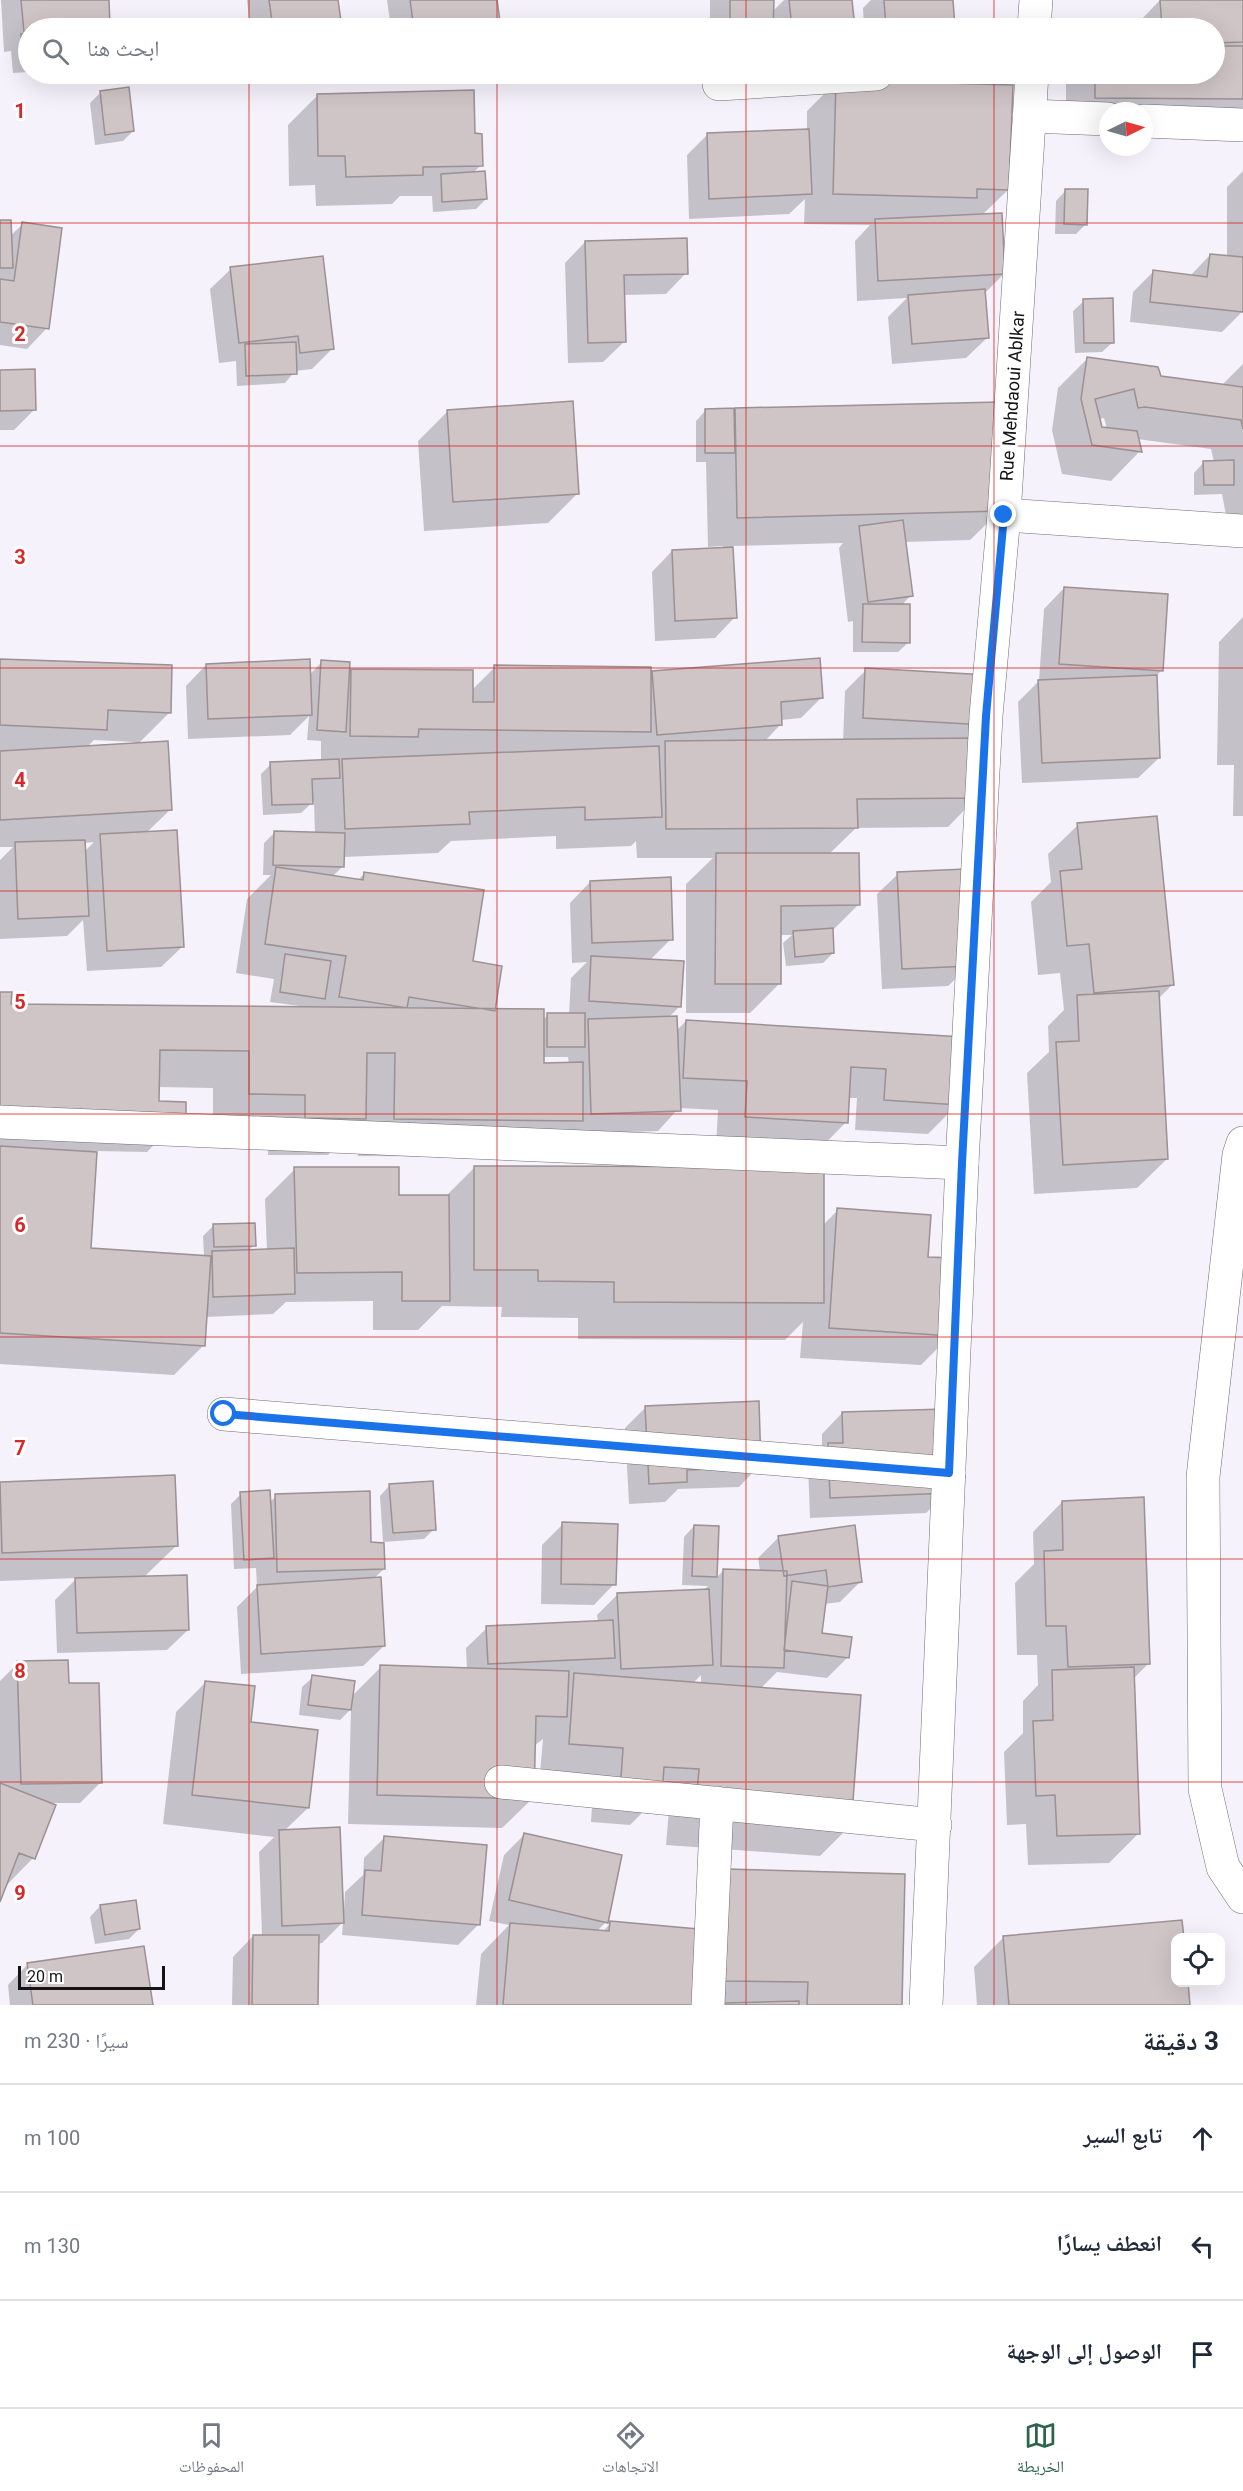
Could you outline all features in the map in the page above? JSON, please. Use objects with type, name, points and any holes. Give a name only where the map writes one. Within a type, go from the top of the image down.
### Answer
[{"type":"street","points":[[1035,18],[1036,0]]},
{"type":"street","name":"Rue Mehdaoui Ablkar","points":[[926,2005],[962,1163],[986,716],[1004,515],[1031,84]]},
{"type":"street","points":[[1029,116],[1099,119]]},
{"type":"street","points":[[1153,121],[1243,125]]},
{"type":"street","points":[[1004,515],[1243,531]]},
{"type":"street","points":[[0,1122],[962,1163]]},
{"type":"street","points":[[1243,1143],[1239,1155],[1203,1477],[1205,1789],[1223,1867],[1243,1897]]},
{"type":"street","points":[[224,1414],[949,1473]]},
{"type":"street","points":[[501,1782],[935,1825]]},
{"type":"street","points":[[708,2005],[717,1803]]},
{"type":"building","points":[[21,0],[109,0],[110,18],[23,18]]},
{"type":"building","points":[[269,0],[338,0],[341,18],[272,18]]},
{"type":"building","points":[[410,0],[497,0],[500,18],[413,18]]},
{"type":"building","points":[[730,0],[774,0],[773,18],[730,18]]},
{"type":"building","points":[[789,0],[852,0],[854,18],[791,18]]},
{"type":"building","points":[[884,0],[953,0],[954,18],[885,18]]},
{"type":"building","points":[[1160,0],[1243,0],[1243,42],[1225,43],[1225,18],[1161,18]]},
{"type":"building","points":[[1225,46],[1243,46],[1243,99],[1095,98],[1095,84],[1225,84]]},
{"type":"building","points":[[836,84],[1013,85],[1009,190],[977,189],[977,198],[833,194]]},
{"type":"building","points":[[129,87],[134,131],[105,135],[100,91]]},
{"type":"building","points":[[474,90],[475,133],[482,134],[483,166],[423,167],[423,175],[346,177],[345,156],[318,156],[317,94]]},
{"type":"building","points":[[809,129],[812,194],[709,199],[707,133]]},
{"type":"building","points":[[485,171],[487,199],[442,202],[441,174]]},
{"type":"building","points":[[1065,189],[1088,189],[1087,225],[1064,224]]},
{"type":"building","points":[[1002,213],[1005,274],[878,281],[875,219]]},
{"type":"building","points":[[0,220],[11,220],[13,268],[0,268]]},
{"type":"building","points":[[22,222],[62,228],[49,329],[0,322],[0,279],[14,281]]},
{"type":"building","points":[[687,238],[688,274],[624,275],[626,342],[588,343],[585,241]]},
{"type":"building","points":[[1210,254],[1243,257],[1243,312],[1150,302],[1153,270],[1207,277]]},
{"type":"building","points":[[323,256],[334,349],[300,353],[298,336],[239,343],[230,267]]},
{"type":"building","points":[[985,289],[989,338],[912,344],[908,295]]},
{"type":"building","points":[[1113,298],[1114,343],[1084,343],[1083,299]]},
{"type":"building","points":[[296,342],[297,374],[246,376],[245,344]]},
{"type":"building","points":[[1087,357],[1158,367],[1161,376],[1243,387],[1243,429],[1241,420],[1145,407],[1138,408],[1134,389],[1095,399],[1102,427],[1137,431],[1142,452],[1092,445],[1081,399]]},
{"type":"building","points":[[35,369],[36,410],[0,411],[0,370]]},
{"type":"building","points":[[573,401],[579,494],[453,502],[447,410]]},
{"type":"building","points":[[999,402],[1001,511],[737,518],[735,408]]},
{"type":"building","points":[[734,408],[735,453],[705,453],[705,409]]},
{"type":"building","points":[[1234,460],[1234,485],[1204,485],[1203,461]]},
{"type":"building","points":[[903,520],[913,596],[868,602],[859,526]]},
{"type":"building","points":[[733,547],[737,618],[675,621],[672,550]]},
{"type":"building","points":[[1064,587],[1168,594],[1163,671],[1059,664]]},
{"type":"building","points":[[863,604],[910,604],[910,643],[862,642]]},
{"type":"building","points":[[820,658],[823,698],[781,702],[782,725],[657,735],[652,671]]},
{"type":"building","points":[[0,659],[172,665],[171,713],[108,710],[107,730],[0,725]]},
{"type":"building","points":[[310,659],[312,715],[208,719],[206,664]]},
{"type":"building","points":[[321,660],[350,662],[346,732],[317,730]]},
{"type":"building","points":[[494,665],[651,667],[651,732],[419,729],[418,737],[350,736],[351,669],[473,670],[473,702],[494,702]]},
{"type":"building","points":[[865,668],[988,675],[986,725],[863,718]]},
{"type":"building","points":[[1157,675],[1160,758],[1042,763],[1038,680]]},
{"type":"building","points":[[978,738],[979,798],[857,799],[858,828],[666,829],[665,741]]},
{"type":"building","points":[[168,741],[172,810],[0,820],[0,751]]},
{"type":"building","points":[[659,746],[662,817],[585,820],[585,807],[469,812],[470,824],[345,829],[342,759]]},
{"type":"building","points":[[339,759],[340,778],[312,779],[313,804],[272,805],[270,762]]},
{"type":"building","points":[[1157,816],[1174,985],[1094,993],[1089,944],[1067,946],[1060,871],[1082,869],[1077,823]]},
{"type":"building","points":[[177,830],[184,947],[107,951],[100,834]]},
{"type":"building","points":[[274,831],[345,833],[344,867],[273,865]]},
{"type":"building","points":[[85,840],[89,916],[18,919],[15,842]]},
{"type":"building","points":[[716,853],[859,853],[860,905],[781,906],[781,984],[715,984]]},
{"type":"building","points":[[276,867],[363,880],[364,872],[484,890],[473,961],[502,966],[495,1011],[409,997],[407,1008],[339,997],[346,956],[265,944]]},
{"type":"building","points":[[966,869],[970,966],[902,969],[897,872]]},
{"type":"building","points":[[671,877],[673,940],[592,943],[590,881]]},
{"type":"building","points":[[833,928],[834,953],[795,957],[793,931]]},
{"type":"building","points":[[285,954],[331,961],[325,999],[280,992]]},
{"type":"building","points":[[591,956],[684,961],[681,1007],[589,1001]]},
{"type":"building","points":[[1159,991],[1168,1159],[1063,1165],[1056,1042],[1079,1041],[1077,995]]},
{"type":"building","points":[[0,992],[12,992],[11,1004],[544,1009],[544,1063],[583,1062],[583,1121],[394,1119],[395,1053],[367,1053],[366,1119],[305,1118],[305,1095],[249,1094],[249,1051],[160,1050],[159,1101],[186,1102],[186,1115],[0,1113]]},
{"type":"building","points":[[547,1013],[585,1013],[585,1047],[547,1047]]},
{"type":"building","points":[[677,1016],[681,1111],[591,1114],[588,1019]]},
{"type":"building","points":[[686,1020],[963,1037],[959,1105],[884,1100],[886,1069],[851,1067],[848,1123],[745,1117],[747,1081],[683,1078]]},
{"type":"building","points":[[0,1146],[97,1152],[91,1248],[211,1256],[205,1346],[0,1333]]},
{"type":"building","points":[[474,1166],[824,1167],[824,1303],[614,1302],[614,1282],[538,1281],[538,1270],[474,1270]]},
{"type":"building","points":[[294,1167],[399,1167],[399,1195],[449,1195],[450,1301],[402,1301],[402,1272],[297,1273]]},
{"type":"building","points":[[837,1208],[931,1215],[928,1257],[957,1258],[952,1336],[829,1328]]},
{"type":"building","points":[[255,1223],[256,1246],[214,1247],[213,1224]]},
{"type":"building","points":[[294,1248],[295,1294],[213,1297],[212,1251]]},
{"type":"building","points":[[759,1401],[761,1467],[687,1470],[687,1482],[649,1484],[645,1406]]},
{"type":"building","points":[[945,1409],[948,1493],[830,1498],[828,1443],[843,1443],[842,1412]]},
{"type":"building","points":[[175,1475],[178,1546],[2,1553],[0,1482]]},
{"type":"building","points":[[433,1481],[436,1530],[393,1533],[389,1484]]},
{"type":"building","points":[[270,1490],[274,1558],[244,1560],[240,1492]]},
{"type":"building","points":[[370,1491],[371,1542],[384,1543],[385,1569],[277,1572],[275,1494]]},
{"type":"building","points":[[1144,1497],[1150,1664],[1068,1667],[1066,1626],[1046,1626],[1044,1551],[1063,1550],[1062,1501]]},
{"type":"building","points":[[562,1522],[618,1524],[616,1585],[561,1584]]},
{"type":"building","points":[[694,1525],[719,1526],[717,1577],[692,1576]]},
{"type":"building","points":[[855,1525],[862,1582],[828,1587],[826,1570],[784,1576],[778,1536]]},
{"type":"building","points":[[723,1569],[787,1571],[784,1668],[721,1666]]},
{"type":"building","points":[[187,1575],[189,1630],[77,1633],[75,1578]]},
{"type":"building","points":[[381,1577],[385,1646],[261,1654],[257,1585]]},
{"type":"building","points":[[792,1581],[828,1586],[822,1633],[852,1637],[849,1658],[784,1650]]},
{"type":"building","points":[[709,1589],[713,1665],[621,1669],[617,1593]]},
{"type":"building","points":[[613,1620],[615,1658],[488,1664],[486,1626]]},
{"type":"building","points":[[68,1660],[69,1683],[99,1683],[102,1783],[21,1784],[17,1661]]},
{"type":"building","points":[[380,1665],[569,1671],[567,1717],[536,1716],[534,1799],[377,1795]]},
{"type":"building","points":[[1134,1667],[1140,1834],[1057,1836],[1055,1795],[1036,1796],[1033,1721],[1053,1720],[1052,1670]]},
{"type":"building","points":[[574,1673],[861,1695],[851,1827],[695,1816],[699,1769],[664,1767],[662,1796],[620,1793],[623,1748],[569,1744]]},
{"type":"building","points":[[312,1675],[355,1681],[351,1710],[308,1705]]},
{"type":"building","points":[[205,1681],[255,1686],[251,1722],[318,1730],[309,1808],[192,1795]]},
{"type":"building","points":[[0,1783],[56,1805],[35,1859],[19,1853],[0,1902]]},
{"type":"building","points":[[340,1827],[344,1923],[282,1926],[279,1830]]},
{"type":"building","points":[[524,1833],[622,1855],[608,1923],[509,1900]]},
{"type":"building","points":[[384,1836],[487,1845],[480,1925],[362,1915],[365,1870],[381,1871]]},
{"type":"building","points":[[726,1869],[905,1874],[902,2005],[807,2005],[808,1982],[724,1981]]},
{"type":"building","points":[[136,1900],[140,1929],[105,1935],[100,1905]]},
{"type":"building","points":[[1182,1920],[1183,1933],[1171,1933],[1171,1987],[1188,1987],[1190,2005],[1009,2005],[1003,1936]]},
{"type":"building","points":[[610,1921],[709,1930],[702,2005],[503,2005],[510,1923],[609,1931]]},
{"type":"building","points":[[253,1935],[319,1935],[318,2005],[252,2005]]},
{"type":"building","points":[[144,1946],[153,2005],[33,2005],[27,1963]]},
{"type":"building","points":[[799,2001],[799,2005],[724,2005],[724,2003]]},
{"type":"route","points":[[224,1414],[949,1473],[962,1163],[986,716],[1004,515]]}]
